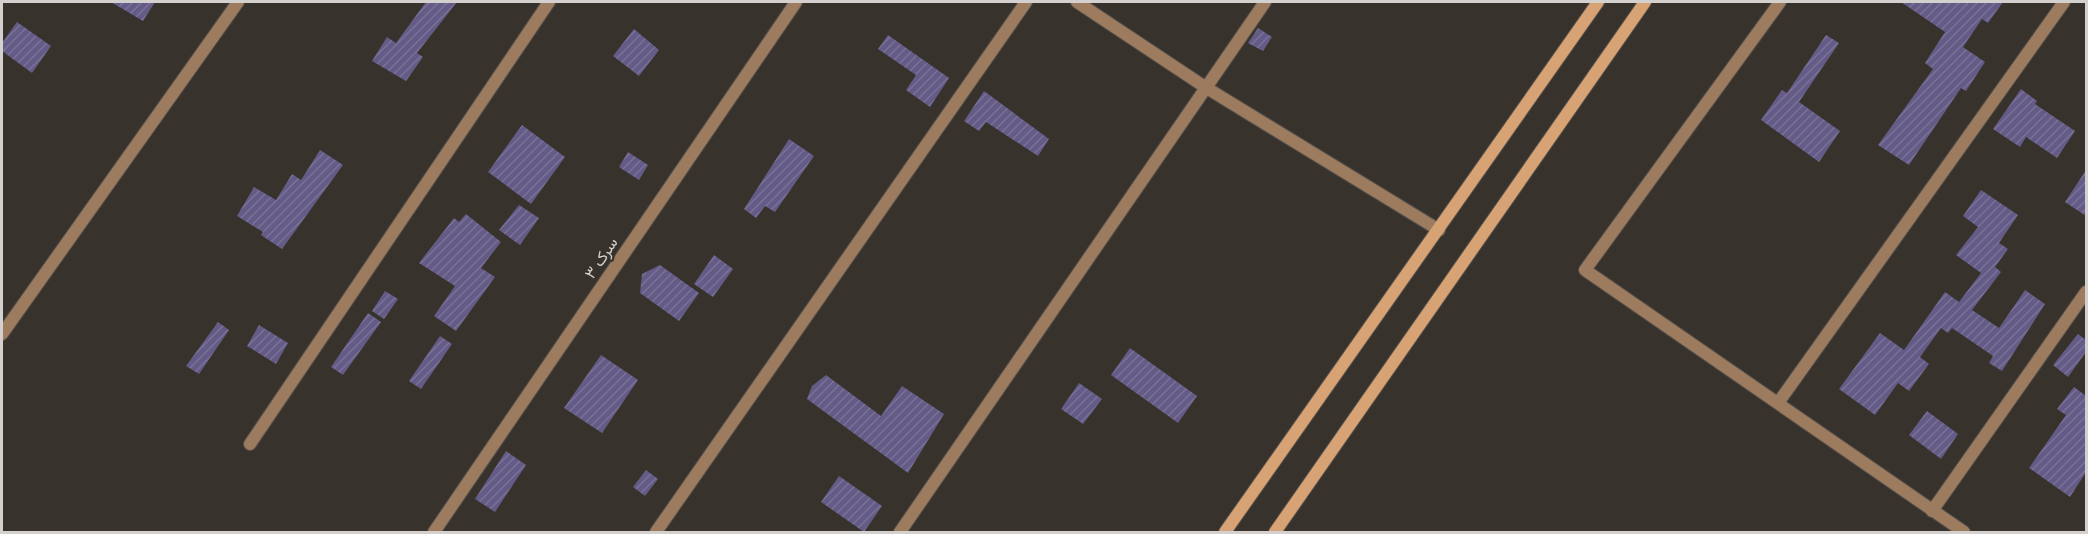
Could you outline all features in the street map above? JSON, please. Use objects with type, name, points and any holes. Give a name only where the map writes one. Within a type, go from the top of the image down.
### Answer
[{"type":"main road","points":[[1225,532],[1598,2]]},
{"type":"main road","points":[[1275,532],[1645,2]]},
{"type":"street","points":[[2,334],[238,2]]},
{"type":"street","points":[[250,444],[549,2]]},
{"type":"street","name":"سرک ۳","points":[[434,532],[796,2]]},
{"type":"street","points":[[656,532],[1026,2]]},
{"type":"street","points":[[1077,2],[1205,87],[1439,230]]},
{"type":"street","points":[[900,532],[1265,2]]},
{"type":"street","points":[[1780,2],[1585,270],[1964,532]]},
{"type":"street","points":[[1778,404],[2064,2]]},
{"type":"street","points":[[1932,511],[2086,292]]},
{"type":"building","points":[[111,2],[155,2],[143,21]]},
{"type":"building","points":[[426,2],[457,2],[417,53],[423,57],[406,81],[372,61],[387,37],[396,43]]},
{"type":"building","points":[[1901,2],[2003,2],[1988,23],[1982,19],[1963,47],[1985,62],[1966,91],[1961,88],[1909,165],[1878,145],[1933,69],[1925,63],[1945,32]]},
{"type":"building","points":[[17,22],[51,46],[32,73],[2,51],[2,43]]},
{"type":"building","points":[[1258,28],[1272,37],[1263,51],[1248,43]]},
{"type":"building","points":[[634,29],[659,50],[639,76],[613,56]]},
{"type":"building","points":[[888,35],[949,78],[930,107],[906,90],[916,75],[878,49]]},
{"type":"building","points":[[1826,35],[1839,43],[1799,102],[1840,131],[1819,162],[1761,120],[1782,90],[1787,93]]},
{"type":"building","points":[[2021,89],[2037,101],[2035,104],[2075,131],[2057,158],[2026,137],[2020,147],[1993,129]]},
{"type":"building","points":[[984,91],[1049,139],[1038,156],[986,122],[979,131],[964,121]]},
{"type":"building","points":[[522,125],[565,157],[531,204],[488,172]]},
{"type":"building","points":[[789,139],[814,156],[775,212],[765,206],[756,218],[744,209]]},
{"type":"building","points":[[320,150],[343,165],[282,249],[261,235],[263,232],[237,216],[254,187],[276,200],[292,174],[301,180]]},
{"type":"building","points":[[628,152],[648,165],[639,180],[619,167]]},
{"type":"building","points":[[2086,170],[2086,216],[2065,202]]},
{"type":"building","points":[[1981,190],[2018,215],[1999,243],[2008,249],[1995,267],[2001,272],[1972,310],[1999,328],[2025,290],[2045,304],[2002,371],[1989,363],[1993,356],[1952,328],[1948,333],[1941,328],[1920,357],[1929,364],[1909,391],[1898,383],[1875,415],[1839,389],[1880,333],[1904,350],[1945,292],[1959,302],[1981,273],[1956,255],[1978,227],[1963,216]]},
{"type":"building","points":[[519,205],[539,218],[520,245],[499,230]]},
{"type":"building","points":[[466,214],[501,242],[481,268],[495,277],[456,331],[434,316],[455,286],[419,263],[454,218],[459,222]]},
{"type":"building","points":[[714,255],[733,269],[713,297],[694,284]]},
{"type":"building","points":[[660,265],[699,293],[679,321],[640,293],[642,274]]},
{"type":"building","points":[[385,291],[398,299],[384,319],[372,311]]},
{"type":"building","points":[[368,313],[381,322],[343,375],[331,367]]},
{"type":"building","points":[[218,322],[229,330],[199,374],[186,366]]},
{"type":"building","points":[[259,325],[288,343],[276,364],[247,346]]},
{"type":"building","points":[[2078,334],[2086,340],[2086,352],[2068,377],[2053,365]]},
{"type":"building","points":[[440,336],[452,344],[421,389],[409,381]]},
{"type":"building","points":[[1130,348],[1197,396],[1178,423],[1111,375]]},
{"type":"building","points":[[601,355],[638,380],[602,433],[564,408]]},
{"type":"building","points":[[826,375],[881,416],[902,386],[944,414],[908,473],[807,399],[812,386]]},
{"type":"building","points":[[1079,383],[1102,399],[1083,424],[1061,409]]},
{"type":"building","points":[[2074,387],[2086,396],[2086,472],[2070,497],[2029,468],[2066,415],[2057,409]]},
{"type":"building","points":[[1927,411],[1958,434],[1941,459],[1909,435]]},
{"type":"building","points":[[506,451],[526,465],[495,512],[475,499]]},
{"type":"building","points":[[646,470],[658,479],[645,496],[633,487]]},
{"type":"building","points":[[839,476],[882,506],[864,532],[821,502]]}]
